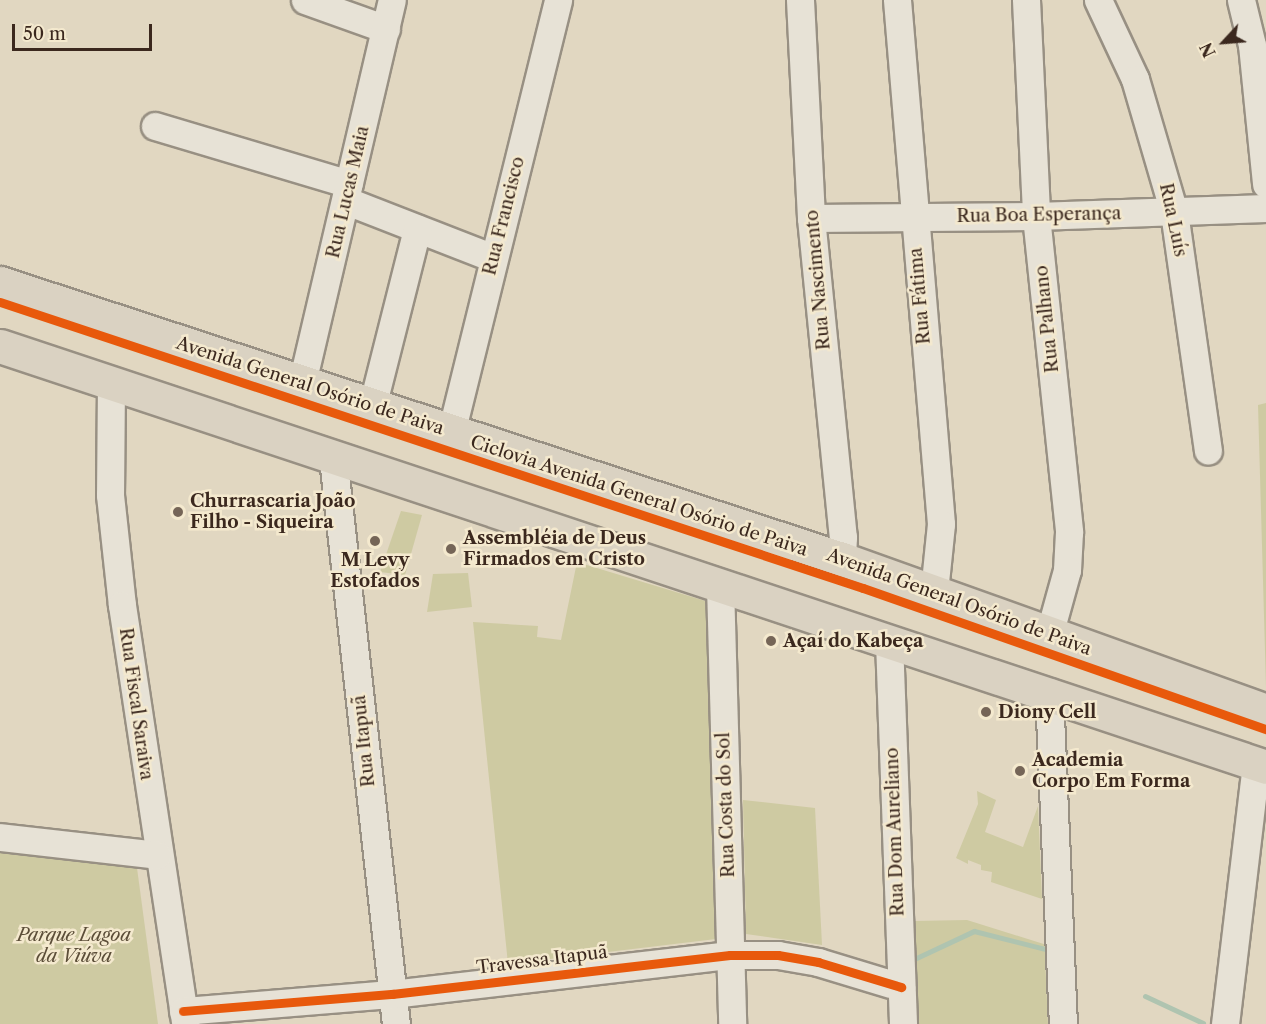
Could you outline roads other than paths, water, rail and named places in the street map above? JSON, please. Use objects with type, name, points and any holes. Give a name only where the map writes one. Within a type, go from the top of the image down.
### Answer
[{"type":"main road","name":"Avenida General Osório de Paiva","points":[[0,283],[451,433],[842,559],[1266,711]]},
{"type":"main road","points":[[0,346],[333,458],[1049,692],[1261,766]]},
{"type":"street","points":[[305,0],[386,29]]},
{"type":"street","name":"Rua Lucas Maia","points":[[302,383],[392,0]]},
{"type":"street","name":"Rua Francisco","points":[[451,433],[558,0]]},
{"type":"street","name":"Rua Nascimento","points":[[800,0],[811,218],[843,537],[842,559]]},
{"type":"street","name":"Rua Fátima","points":[[897,0],[940,524],[934,592]]},
{"type":"street","name":"Rua Palhano","points":[[1026,0],[1036,216],[1069,532],[1067,570],[1049,635]]},
{"type":"street","name":"Rua Luís","points":[[1098,0],[1135,80],[1173,212],[1208,451]]},
{"type":"street","points":[[1241,0],[1252,45],[1266,184]]},
{"type":"street","points":[[155,126],[348,192],[417,229],[493,258]]},
{"type":"street","name":"Rua Boa Esperança","points":[[811,218],[1036,216],[1266,208]]},
{"type":"street","points":[[372,406],[417,229]]},
{"type":"street","name":"Rua Fiscal Saraiva","points":[[111,383],[110,495],[157,855],[184,1018]]},
{"type":"street","name":"Rua Itapuã","points":[[333,458],[396,1024]]},
{"type":"street","name":"Rua Costa do Sol","points":[[720,585],[732,1024]]},
{"type":"street","name":"Rua Dom Aureliano","points":[[889,641],[903,1024]]},
{"type":"street","points":[[1049,692],[1063,1024]]},
{"type":"street","points":[[1225,1024],[1261,766]]},
{"type":"street","points":[[0,837],[157,855]]},
{"type":"street","name":"Travessa Itapuã","points":[[184,1018],[730,955],[778,955],[901,987]]},
{"type":"waterway","points":[[910,961],[974,931],[1049,950]]},
{"type":"waterway","points":[[1145,996],[1203,1023]]},
{"type":"place","name":"Churrascaria João Filho - Siqueira","points":[[178,512]]},
{"type":"place","name":"M Levy Estofados","points":[[375,541]]},
{"type":"place","name":"Assembléia de Deus Firmados em Cristo","points":[[451,549]]},
{"type":"place","name":"Açaí do Kabeça","points":[[771,641]]},
{"type":"place","name":"Diony Cell","points":[[986,712]]},
{"type":"place","name":"Academia Corpo Em Forma","points":[[1020,771]]},
{"type":"park label","name":"Parque Lagoa da Viúva","points":[[74,946]]}]
